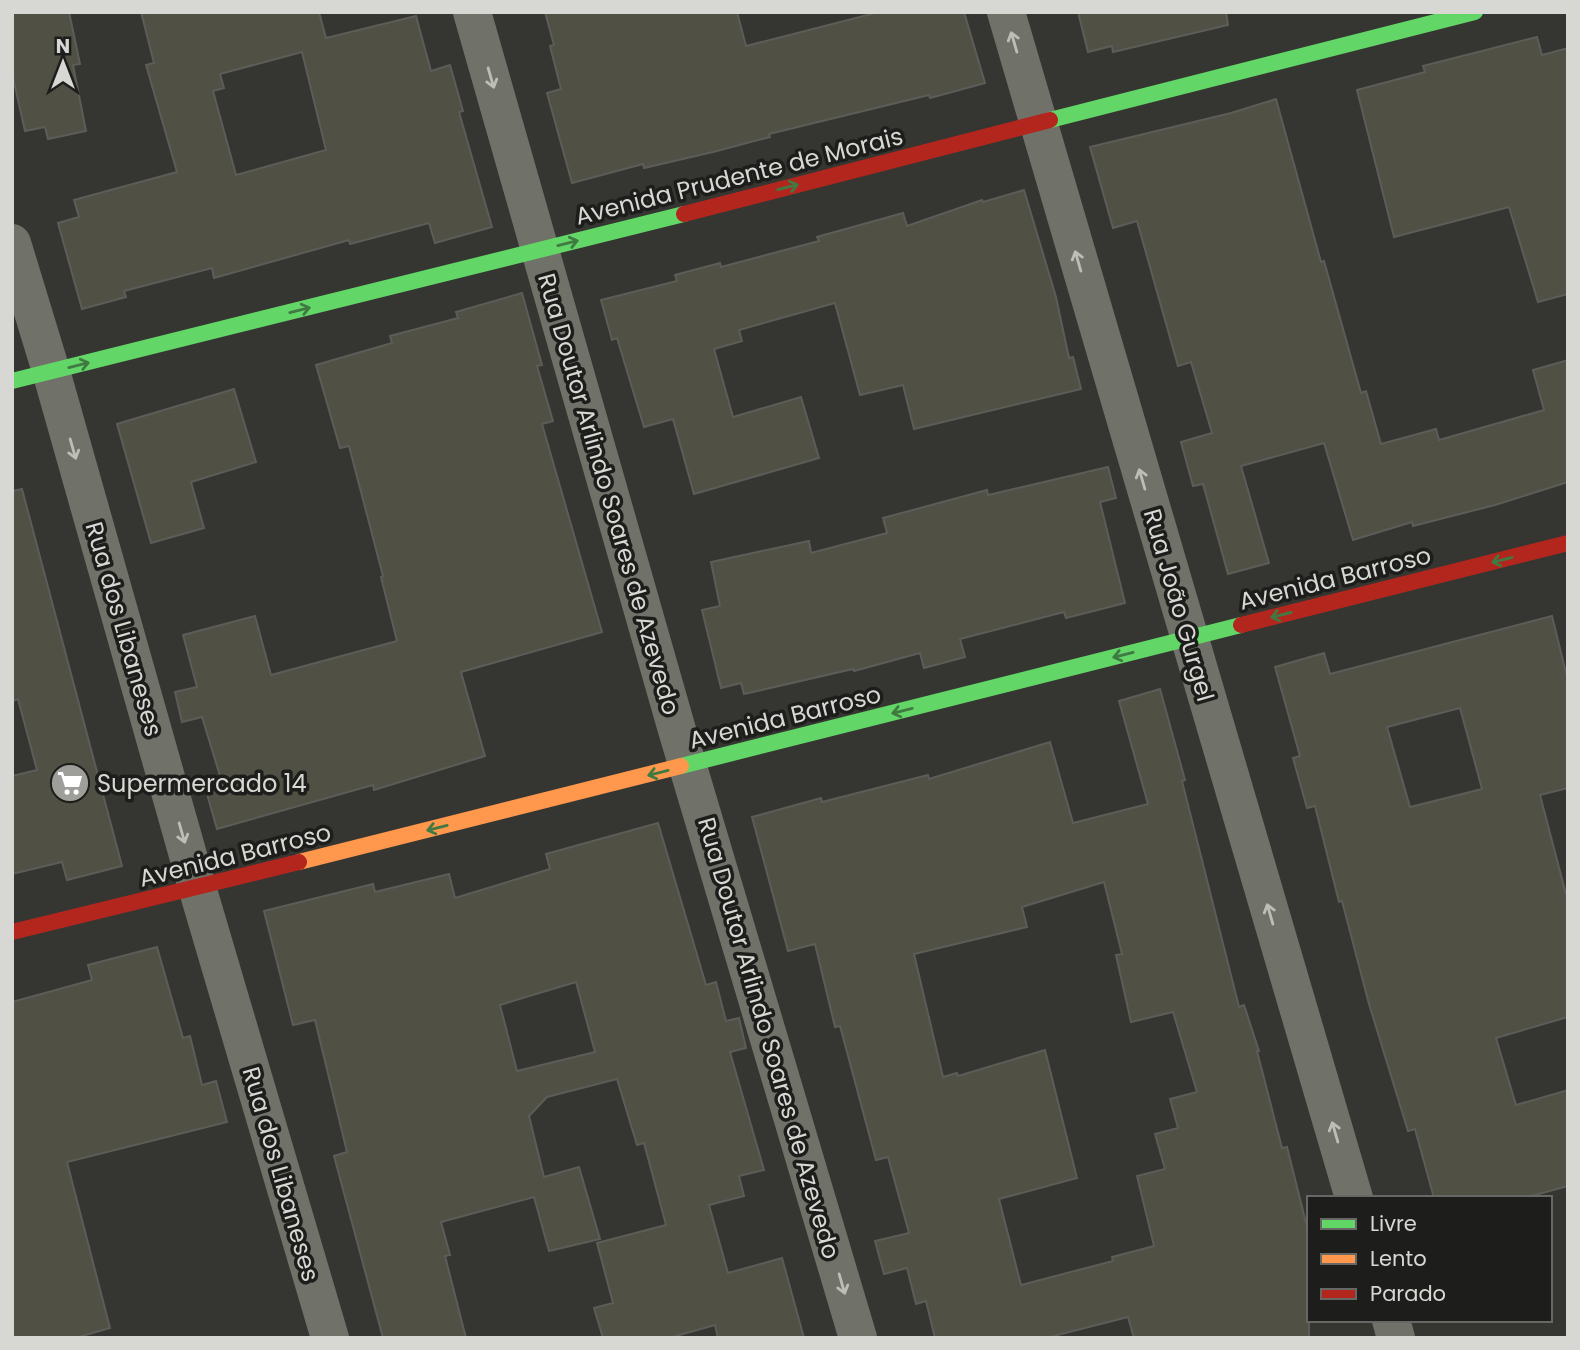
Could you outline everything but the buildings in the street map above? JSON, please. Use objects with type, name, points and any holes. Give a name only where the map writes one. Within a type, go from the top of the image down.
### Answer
[{"type":"street","name":"Rua Doutor Arlindo Soares de Azevedo","points":[[472,12],[689,765],[858,1338]]},
{"type":"street","name":"Rua João Gurgel","points":[[1006,12],[1353,1196]]},
{"type":"street","name":"Avenida Prudente de Morais","points":[[12,380],[540,251],[1475,12]]},
{"type":"street","name":"Rua dos Libaneses","points":[[12,243],[51,371],[197,887],[319,1336]]},
{"type":"street","name":"Avenida Barroso","points":[[12,932],[689,765],[1568,543]]},
{"type":"traffic: fast","points":[[1050,120],[1475,12]]},
{"type":"traffic: fast","points":[[12,381],[684,214]]},
{"type":"traffic: fast","points":[[681,766],[1241,625]]},
{"type":"traffic: slow","points":[[299,862],[681,766]]},
{"type":"traffic: jam","points":[[684,214],[1050,120]]},
{"type":"traffic: jam","points":[[1241,625],[1568,543]]},
{"type":"traffic: jam","points":[[12,932],[299,862]]},
{"type":"place","name":"Supermercado 14","points":[[70,783]]}]
